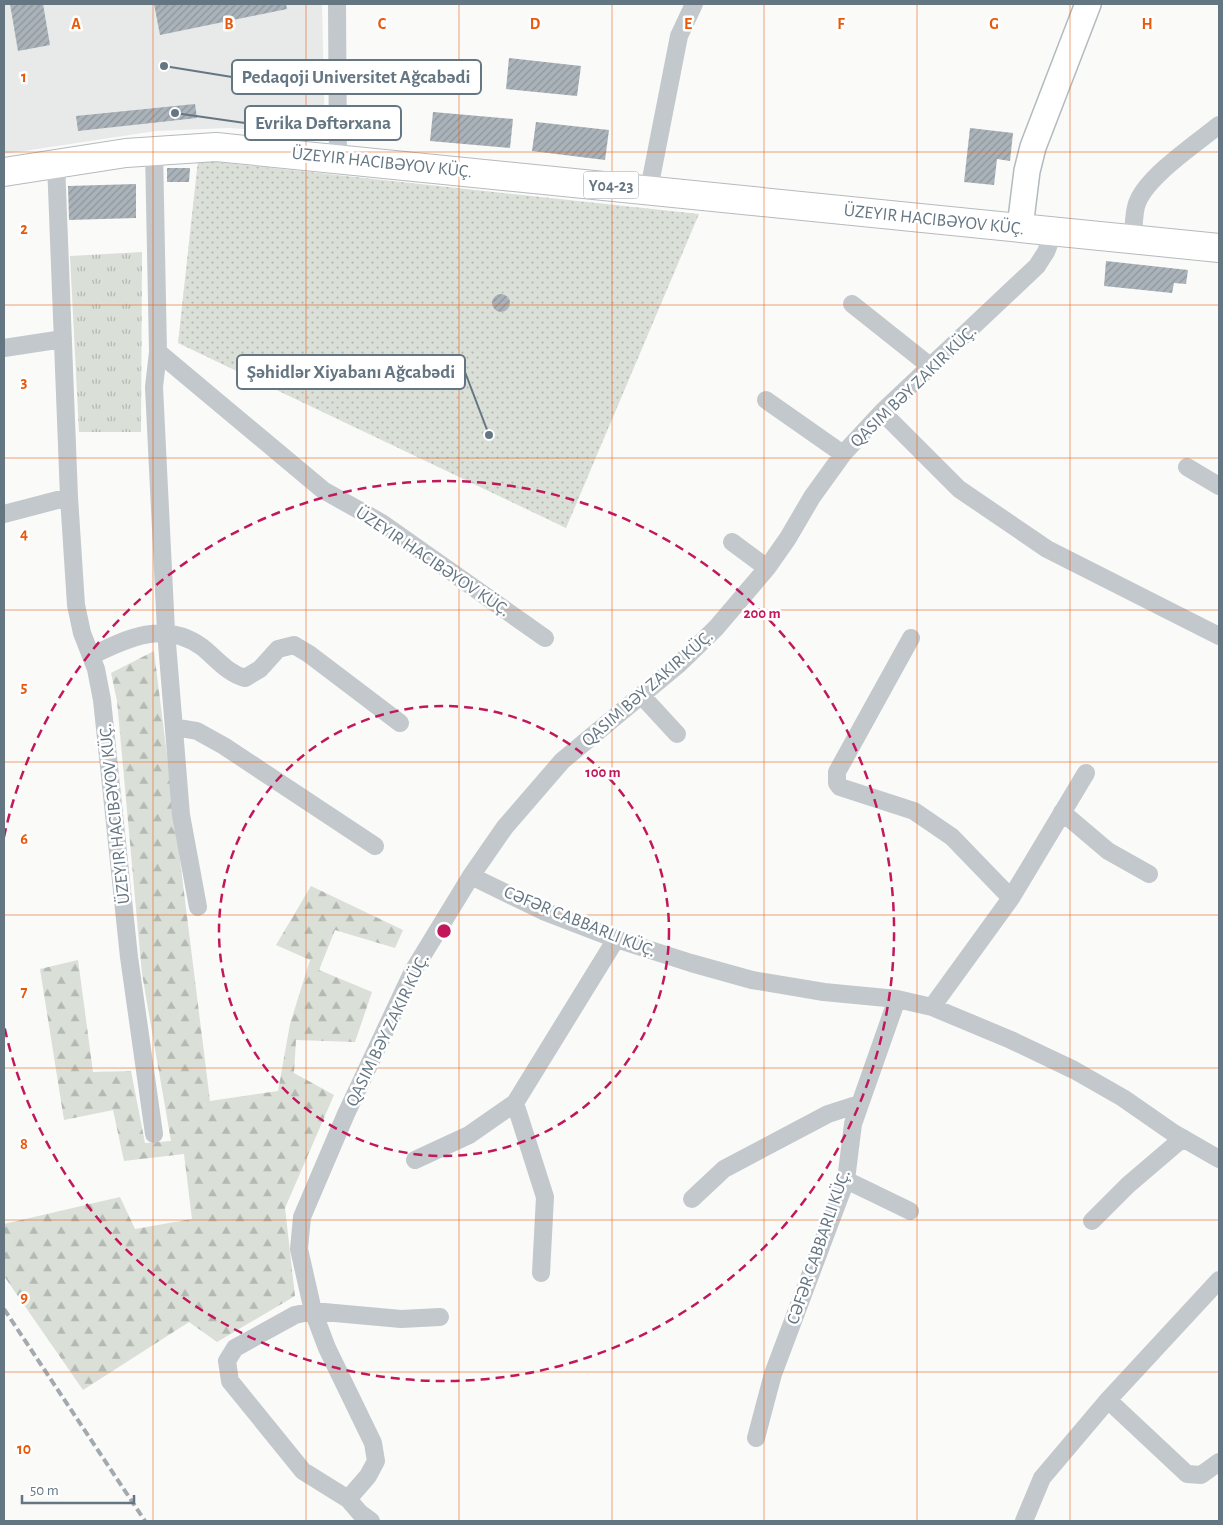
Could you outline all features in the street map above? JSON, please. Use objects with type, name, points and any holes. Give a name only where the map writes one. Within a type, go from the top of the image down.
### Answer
[{"type":"main road","name":"Y04-23","points":[[4,172],[154,150],[216,147],[649,189],[1219,248]]},
{"type":"street","points":[[337,4],[338,158]]},
{"type":"street","points":[[649,189],[679,36],[694,4]]},
{"type":"street","points":[[1020,228],[1023,196],[1033,147],[1088,4]]},
{"type":"street","points":[[1133,240],[1137,202],[1149,186],[1170,165],[1219,125]]},
{"type":"street","points":[[154,150],[158,352],[154,397],[166,631],[181,815],[198,907]]},
{"type":"street","points":[[56,163],[69,497],[76,606],[102,700],[129,957],[154,1134]]},
{"type":"street","points":[[348,1499],[368,1476],[376,1461],[373,1443],[327,1348],[313,1312],[299,1249],[302,1217],[346,1114],[413,971],[471,876],[505,827],[562,761],[679,664],[716,628],[767,568],[812,497],[843,454],[882,412],[1037,266],[1046,252],[1054,231]]},
{"type":"street","points":[[852,304],[930,366]]},
{"type":"street","points":[[4,348],[63,339]]},
{"type":"street","points":[[158,352],[323,490],[382,523],[545,638]]},
{"type":"street","points":[[766,400],[843,454]]},
{"type":"street","points":[[882,412],[959,489],[1047,549],[1219,636]]},
{"type":"street","points":[[1187,466],[1219,486]]},
{"type":"street","points":[[4,514],[69,497]]},
{"type":"street","points":[[732,542],[767,568]]},
{"type":"street","points":[[91,656],[122,640],[166,631],[182,635],[202,647],[233,675],[245,678],[260,669],[278,649],[294,645],[400,723]]},
{"type":"street","points":[[911,638],[838,772],[837,783],[840,787],[914,811],[952,838],[1011,898]]},
{"type":"street","points":[[641,695],[677,734]]},
{"type":"street","points":[[174,727],[197,731],[224,746],[375,846]]},
{"type":"street","points":[[932,1007],[1011,898],[1086,773]]},
{"type":"street","points":[[1062,812],[1108,850],[1149,874]]},
{"type":"street","points":[[471,876],[543,910],[616,939],[752,980],[824,992],[897,999],[932,1007],[1011,1040],[1074,1070],[1123,1098],[1183,1138],[1219,1158]]},
{"type":"street","points":[[414,1160],[469,1135],[515,1103],[616,939]]},
{"type":"street","points":[[756,1438],[773,1374],[846,1180],[853,1124],[897,999]]},
{"type":"street","points":[[515,1103],[545,1197],[541,1273]]},
{"type":"street","points":[[692,1199],[724,1169],[828,1114],[859,1104]]},
{"type":"street","points":[[1092,1221],[1128,1185],[1183,1138]]},
{"type":"street","points":[[846,1180],[910,1211]]},
{"type":"street","points":[[1024,1521],[1042,1478],[1108,1400],[1219,1280]]},
{"type":"street","points":[[362,1519],[348,1499],[302,1471],[230,1381],[227,1361],[235,1348],[295,1314],[313,1312],[401,1319],[440,1317]]},
{"type":"street","points":[[1108,1400],[1187,1474],[1201,1475],[1219,1462]]},
{"type":"shaded area","points":[[4,4],[322,4],[325,135],[229,128],[156,131],[4,154]]},
{"type":"green space","points":[[198,160],[699,214],[566,528],[178,343]]},
{"type":"green space","points":[[142,252],[141,432],[79,432],[70,256]]},
{"type":"green space","points":[[154,651],[210,1101],[278,1091],[290,1024],[310,960],[276,945],[311,886],[403,930],[395,948],[335,930],[319,970],[372,992],[355,1042],[296,1040],[294,1073],[334,1095],[285,1208],[295,1296],[217,1342],[189,1322],[83,1390],[4,1276],[4,1224],[120,1197],[135,1229],[192,1219],[184,1154],[124,1161],[113,1110],[64,1120],[40,969],[78,960],[93,1072],[131,1071],[145,1143],[171,1141],[142,974],[117,701],[111,673]]},
{"type":"building","points":[[10,4],[43,4],[50,45],[18,51]]},
{"type":"building","points":[[154,4],[286,4],[287,9],[160,35]]},
{"type":"building","points":[[509,58],[581,66],[577,96],[506,89]]},
{"type":"building","points":[[195,104],[197,118],[78,131],[76,116]]},
{"type":"building","points":[[433,112],[513,119],[510,148],[430,141]]},
{"type":"building","points":[[536,122],[609,130],[605,160],[532,151]]},
{"type":"building","points":[[970,128],[1013,133],[1010,161],[997,159],[994,185],[964,182]]},
{"type":"building","points":[[167,168],[190,168],[189,182],[167,182]]},
{"type":"building","points":[[136,184],[136,218],[69,220],[68,186]]},
{"type":"building","points":[[1106,261],[1188,270],[1186,284],[1174,283],[1172,293],[1104,286]]},
{"type":"building","points":[[497,294],[505,294],[510,299],[508,310],[497,312],[492,307],[492,299]]},
{"type":"railway","points":[[4,1309],[145,1521]]},
{"type":"place","name":"Pedaqoji Universitet Ağcabədi","points":[[164,66]]},
{"type":"place","name":"Evrika Dəftərxana","points":[[175,113]]},
{"type":"place","name":"Şəhidlər Xiyabanı Ağcabədi","points":[[489,435]]}]
